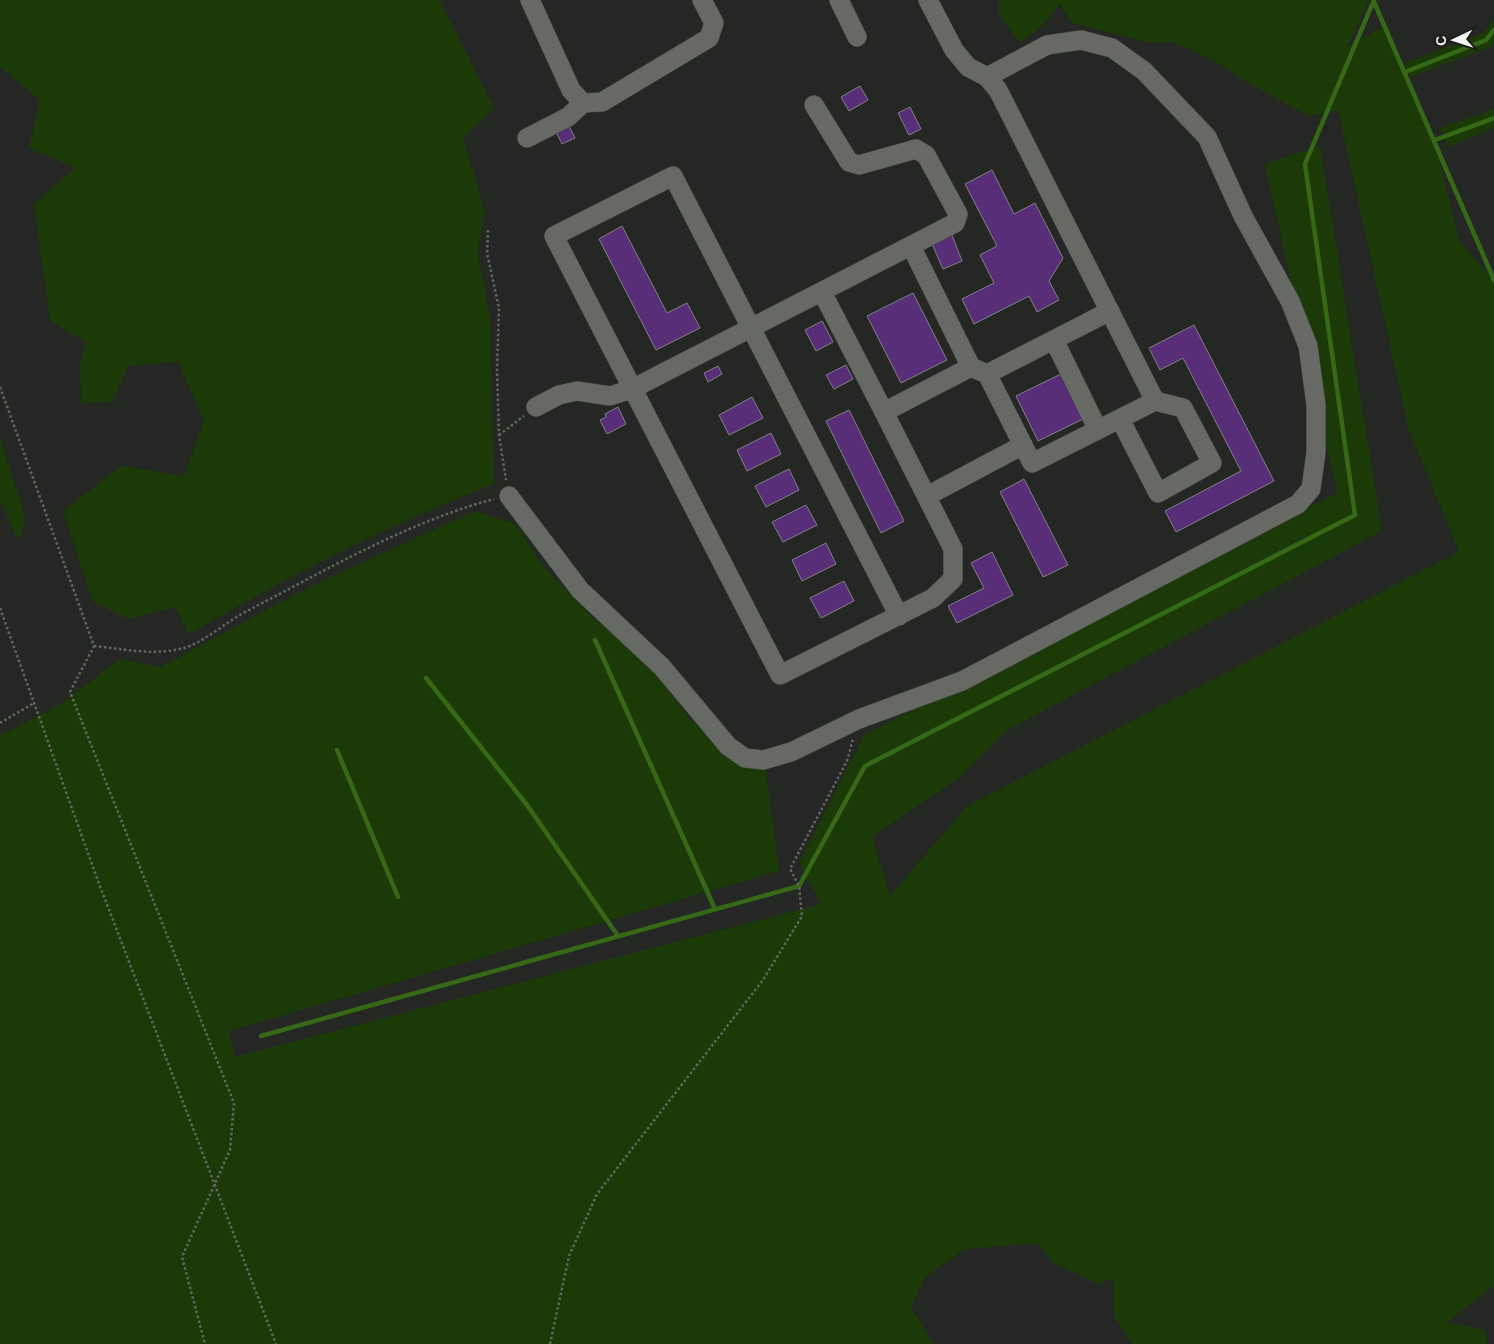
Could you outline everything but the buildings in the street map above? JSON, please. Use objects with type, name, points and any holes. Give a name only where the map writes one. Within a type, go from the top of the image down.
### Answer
[{"type":"lane","points":[[530,0],[571,90],[583,103]]},
{"type":"lane","points":[[527,138],[568,117],[583,103],[602,102],[709,38],[714,24],[702,0]]},
{"type":"lane","points":[[838,0],[857,37]]},
{"type":"lane","points":[[928,0],[954,50],[968,67],[988,77],[998,90],[1155,401]]},
{"type":"lane","points":[[508,496],[580,590],[655,660],[728,746],[745,758],[763,760],[791,752],[859,719],[962,681],[1298,504],[1310,489],[1316,452],[1316,405],[1308,346],[1290,301],[1243,216],[1207,137],[1144,70],[1112,48],[1081,40],[1047,45],[988,77]]},
{"type":"lane","points":[[536,406],[559,395],[576,391],[610,396],[632,389],[955,224],[958,214],[926,155],[916,148],[859,165],[849,162],[814,105]]},
{"type":"lane","points":[[822,292],[928,496],[953,549],[953,579],[933,598],[899,616],[780,675],[554,236],[673,176],[899,616]]},
{"type":"lane","points":[[911,246],[1032,463],[1120,418],[1155,401],[1183,408],[1212,463],[1158,493],[1120,418]]},
{"type":"lane","points":[[884,412],[1054,340],[1110,311]]},
{"type":"lane","points":[[1054,340],[1098,430]]},
{"type":"lane","points":[[928,496],[1023,445]]},
{"type":"path","points":[[94,646],[157,653],[186,648],[243,613],[348,559],[459,509],[508,496],[500,435],[496,370],[499,308],[487,253],[488,230]]},
{"type":"path","points":[[0,387],[94,646],[70,692],[234,1103],[230,1150],[182,1257],[205,1344]]},
{"type":"path","points":[[500,435],[536,406]]},
{"type":"path","points":[[0,608],[98,881],[276,1344]]},
{"type":"path","points":[[0,723],[34,703]]},
{"type":"path","points":[[550,1344],[569,1256],[597,1194],[763,980],[802,916],[799,886],[790,870],[847,761],[859,719]]},
{"type":"green space","points":[[0,0],[439,0],[494,108],[463,138],[485,211],[478,252],[490,318],[494,484],[415,517],[338,553],[263,592],[189,634],[175,607],[128,619],[93,602],[63,511],[121,466],[184,476],[204,421],[178,361],[128,366],[113,401],[81,404],[80,364],[86,342],[50,321],[34,204],[75,168],[29,148],[40,100],[0,67]]},
{"type":"green space","points":[[999,0],[1369,0],[1347,47],[1383,27],[1439,158],[1459,241],[1494,281],[1494,1286],[1447,1322],[1485,1330],[1488,1344],[1132,1344],[1114,1316],[1113,1278],[1098,1284],[1052,1262],[1038,1243],[965,1249],[924,1278],[911,1307],[933,1344],[0,1344],[0,730],[2,735],[59,705],[120,659],[161,667],[309,587],[475,511],[516,524],[543,566],[593,618],[637,647],[689,718],[731,753],[766,770],[779,871],[229,1031],[234,1057],[821,904],[799,863],[864,735],[1337,493],[1265,164],[1320,146],[1382,531],[1007,730],[960,777],[872,837],[890,896],[967,806],[1459,552],[1408,427],[1338,110],[1309,116],[1248,83],[1217,62],[1173,42],[1146,42],[1072,23],[1060,4],[1043,25],[1020,43],[999,15]]},
{"type":"green space","points":[[1494,20],[1494,43],[1491,47],[1410,77],[1405,63],[1483,33]]},
{"type":"green space","points":[[1494,109],[1494,128],[1448,147],[1440,128]]},
{"type":"green space","points":[[0,437],[26,520],[18,541],[0,500]]},
{"type":"waterway","points":[[261,1036],[799,886],[865,766],[1355,515],[1305,164],[1374,0]]},
{"type":"waterway","points":[[1374,2],[1494,280]]},
{"type":"waterway","points":[[1405,72],[1486,40],[1494,30]]},
{"type":"waterway","points":[[1435,140],[1494,118]]},
{"type":"waterway","points":[[595,640],[715,909]]},
{"type":"waterway","points":[[426,678],[527,805],[618,936]]},
{"type":"waterway","points":[[337,750],[398,897]]}]
